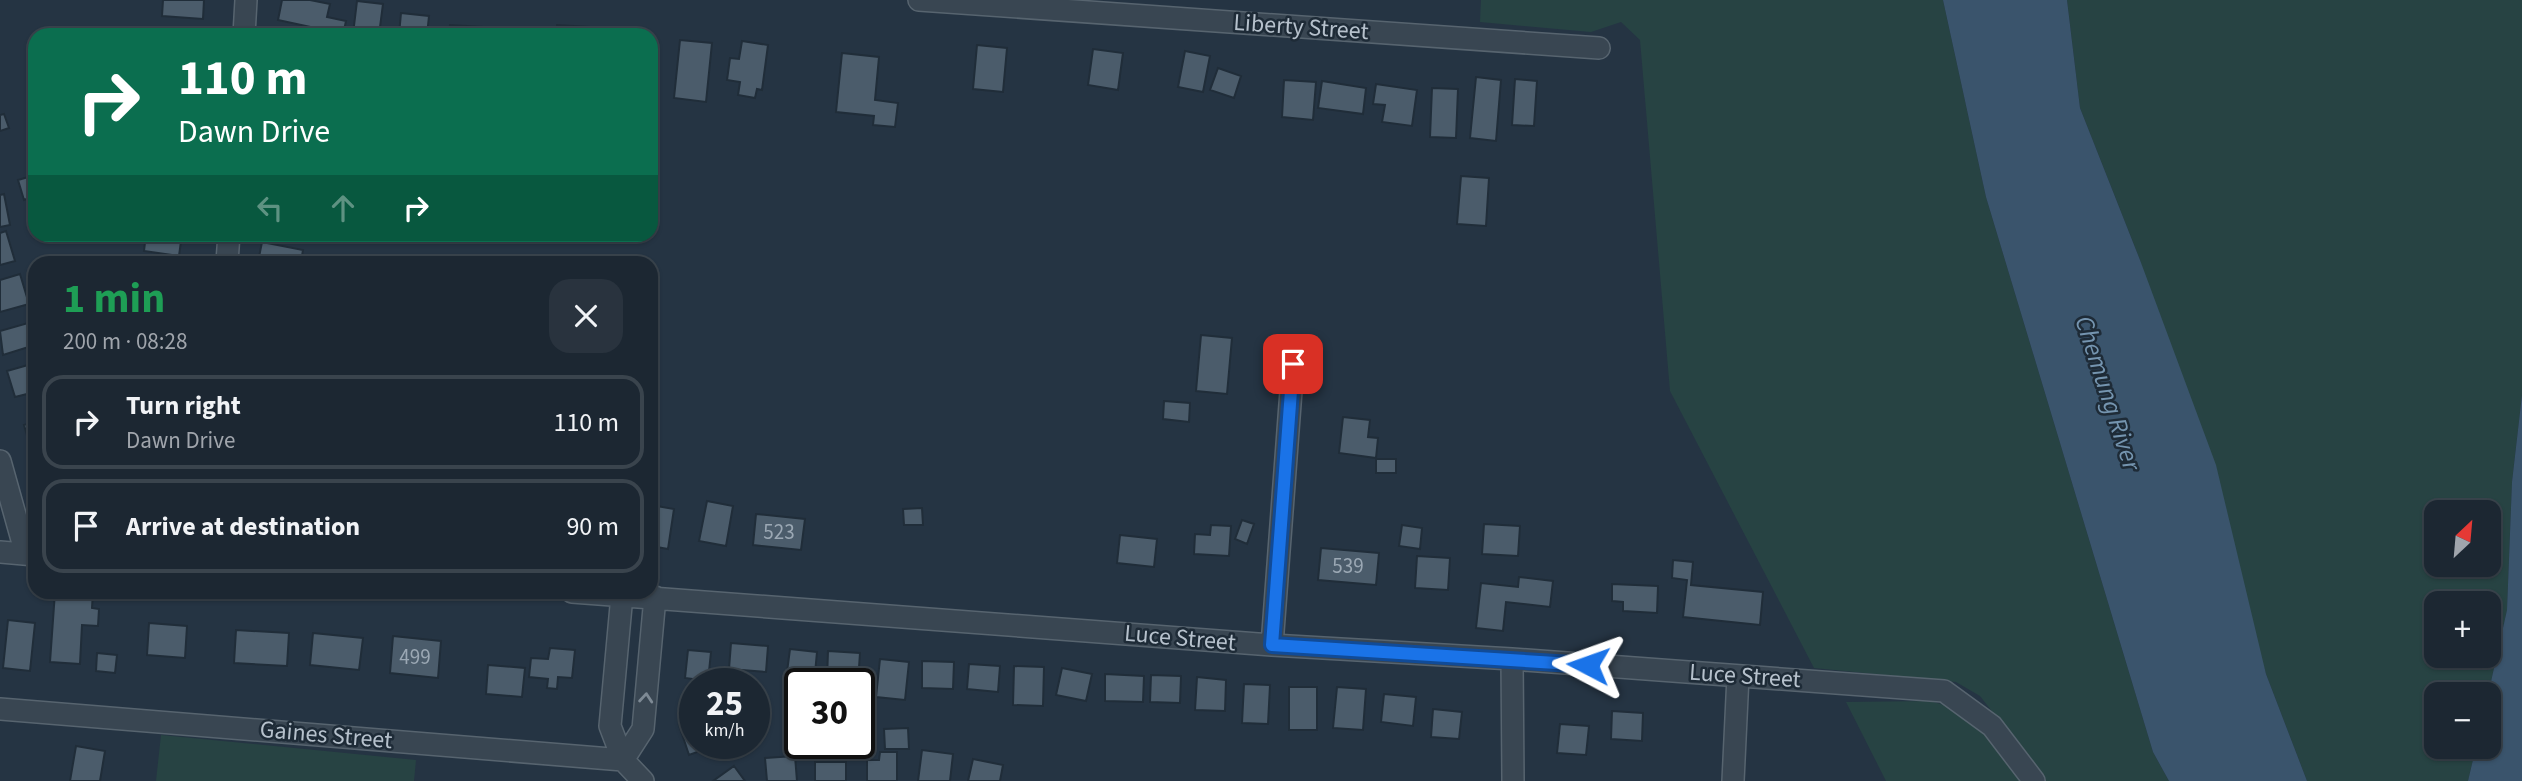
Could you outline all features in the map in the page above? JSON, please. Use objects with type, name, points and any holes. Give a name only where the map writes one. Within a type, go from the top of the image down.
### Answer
[{"type":"street","points":[[244,28],[246,0]]},
{"type":"street","name":"Liberty Street","points":[[919,0],[1599,48]]},
{"type":"street","points":[[1272,645],[1293,364]]},
{"type":"street","points":[[0,461],[28,545]]},
{"type":"street","points":[[0,552],[28,554]]},
{"type":"street","name":"Luce Street","points":[[658,597],[1272,645],[1513,659],[1944,691],[1992,726],[2034,781]]},
{"type":"street","points":[[622,599],[610,726],[623,760],[643,781]]},
{"type":"street","points":[[623,760],[643,729],[655,599]]},
{"type":"street","points":[[1513,659],[1513,781]]},
{"type":"street","points":[[1733,781],[1738,676]]},
{"type":"street","name":"Gaines Street","points":[[0,709],[623,760]]},
{"type":"green space","points":[[1481,0],[1943,0],[1986,197],[2153,752],[2169,781],[2046,781],[1980,696],[1956,682],[1814,668],[1670,391],[1640,40],[1621,22],[1591,32],[1480,22]]},
{"type":"green space","points":[[2067,0],[2522,0],[2522,395],[2512,482],[2507,610],[2501,637],[2501,591],[2424,591],[2424,668],[2494,668],[2491,682],[2424,682],[2424,759],[2473,759],[2468,781],[2307,781],[2266,674],[2140,260],[2080,108]]},
{"type":"green space","points":[[1930,701],[1958,709],[2003,753],[2022,781],[1886,781],[1846,702]]},
{"type":"green space","points":[[161,735],[416,760],[414,781],[156,781]]},
{"type":"water","name":"Chemung River","points":[[1943,0],[2067,0],[2080,108],[2216,465],[2266,674],[2307,781],[2169,781],[2153,752],[1986,197]]},
{"type":"water","points":[[2522,395],[2522,781],[2468,781],[2473,759],[2501,759],[2501,682],[2491,682],[2494,668],[2501,668],[2501,637],[2507,610],[2512,482]]},
{"type":"building","points":[[163,0],[204,0],[203,19],[162,16]]},
{"type":"building","points":[[282,0],[310,0],[330,4],[327,17],[346,21],[344,28],[315,28],[278,20]]},
{"type":"building","points":[[357,1],[383,4],[380,28],[354,28]]},
{"type":"building","points":[[401,13],[429,16],[428,28],[400,28]]},
{"type":"building","points":[[450,25],[482,27],[482,28],[450,28]]},
{"type":"building","points":[[557,25],[589,27],[589,28],[557,28]]},
{"type":"building","points":[[680,40],[712,43],[706,102],[674,98]]},
{"type":"building","points":[[742,41],[768,45],[762,90],[757,89],[755,98],[738,95],[740,82],[727,80],[730,58],[739,59]]},
{"type":"building","points":[[977,45],[1007,48],[1003,92],[973,89]]},
{"type":"building","points":[[1093,49],[1123,53],[1118,90],[1088,85]]},
{"type":"building","points":[[1185,51],[1210,56],[1203,92],[1178,87]]},
{"type":"building","points":[[842,53],[879,57],[875,100],[898,103],[895,127],[873,125],[874,116],[836,112]]},
{"type":"building","points":[[1218,68],[1241,76],[1234,98],[1210,90]]},
{"type":"building","points":[[1476,77],[1501,80],[1496,141],[1470,138]]},
{"type":"building","points":[[1515,79],[1537,81],[1534,126],[1512,125]]},
{"type":"building","points":[[1284,80],[1316,82],[1313,120],[1282,117]]},
{"type":"building","points":[[1322,81],[1366,88],[1363,114],[1318,108]]},
{"type":"building","points":[[1376,84],[1417,90],[1412,126],[1382,122],[1385,105],[1373,104]]},
{"type":"building","points":[[1432,88],[1458,89],[1456,138],[1430,137]]},
{"type":"building","points":[[4,114],[9,128],[0,131],[0,115]]},
{"type":"building","points":[[1461,176],[1489,178],[1486,226],[1457,224]]},
{"type":"building","points":[[28,177],[28,199],[24,200],[18,180]]},
{"type":"building","points":[[4,194],[10,225],[0,227],[0,195]]},
{"type":"building","points":[[6,231],[15,261],[0,265],[0,233]]},
{"type":"building","points":[[145,242],[181,242],[179,256],[144,251]]},
{"type":"building","points":[[262,242],[303,250],[302,256],[259,256]]},
{"type":"building","points":[[20,274],[28,304],[0,312],[0,280]]},
{"type":"building","points":[[28,323],[28,347],[3,355],[0,331]]},
{"type":"building","points":[[1201,335],[1232,338],[1227,394],[1196,391]]},
{"type":"building","points":[[28,365],[28,394],[15,397],[7,371]]},
{"type":"building","points":[[1164,401],[1190,403],[1189,422],[1163,419]]},
{"type":"building","points":[[1343,417],[1370,420],[1368,437],[1378,438],[1376,458],[1339,453]]},
{"type":"building","points":[[1376,459],[1396,459],[1396,473],[1376,473]]},
{"type":"building","points":[[707,501],[733,506],[726,546],[699,541]]},
{"type":"building","points":[[658,506],[674,509],[668,549],[658,547]]},
{"type":"building","points":[[922,508],[923,525],[904,525],[903,509]]},
{"type":"building","points":[[756,514],[805,519],[801,550],[753,545]]},
{"type":"building","points":[[1242,520],[1254,524],[1247,544],[1235,539]]},
{"type":"building","points":[[1484,524],[1520,526],[1518,556],[1482,554]]},
{"type":"building","points":[[1211,525],[1231,526],[1229,556],[1194,554],[1195,534],[1210,535]]},
{"type":"building","points":[[1402,525],[1422,528],[1420,549],[1399,546]]},
{"type":"building","points":[[1120,535],[1157,539],[1154,567],[1117,563]]},
{"type":"building","points":[[1321,548],[1379,553],[1376,585],[1318,580]]},
{"type":"building","points":[[1417,556],[1450,558],[1448,590],[1415,588]]},
{"type":"building","points":[[1673,560],[1693,562],[1691,585],[1763,592],[1760,625],[1683,617],[1687,580],[1672,578]]},
{"type":"building","points":[[1519,577],[1553,581],[1550,607],[1506,602],[1503,631],[1476,628],[1481,583],[1518,587]]},
{"type":"building","points":[[1612,584],[1658,586],[1657,613],[1623,611],[1623,602],[1612,601]]},
{"type":"building","points":[[54,599],[93,599],[92,608],[99,609],[98,626],[82,625],[80,664],[50,662]]},
{"type":"building","points":[[8,620],[35,623],[30,671],[3,668]]},
{"type":"building","points":[[149,623],[187,626],[185,658],[147,655]]},
{"type":"building","points":[[236,630],[289,633],[287,666],[234,663]]},
{"type":"building","points":[[313,633],[363,638],[359,670],[310,665]]},
{"type":"building","points":[[393,636],[441,641],[438,678],[390,673]]},
{"type":"building","points":[[731,643],[768,646],[766,668],[729,668]]},
{"type":"building","points":[[550,648],[575,650],[572,678],[558,677],[557,689],[547,688],[548,679],[529,677],[531,658],[548,659]]},
{"type":"building","points":[[790,649],[817,652],[816,668],[788,668]]},
{"type":"building","points":[[688,650],[711,652],[709,668],[686,668]]},
{"type":"building","points":[[828,651],[860,653],[859,668],[827,668]]},
{"type":"building","points":[[97,653],[117,655],[115,673],[96,671]]},
{"type":"building","points":[[880,659],[909,662],[905,700],[876,697]]},
{"type":"building","points":[[922,661],[954,662],[953,689],[922,688]]},
{"type":"building","points":[[969,664],[1000,666],[998,692],[967,689]]},
{"type":"building","points":[[488,665],[525,668],[522,697],[486,694]]},
{"type":"building","points":[[1014,666],[1044,667],[1043,706],[1013,705]]},
{"type":"building","points":[[1062,668],[1092,674],[1086,701],[1056,695]]},
{"type":"building","points":[[1105,674],[1144,676],[1143,702],[1105,701]]},
{"type":"building","points":[[1151,675],[1181,676],[1180,703],[1150,702]]},
{"type":"building","points":[[1197,677],[1226,680],[1225,711],[1195,710]]},
{"type":"building","points":[[1244,684],[1270,685],[1268,724],[1242,723]]},
{"type":"building","points":[[1289,687],[1317,687],[1317,730],[1289,730]]},
{"type":"building","points":[[1337,687],[1366,689],[1363,730],[1333,728]]},
{"type":"building","points":[[1384,694],[1416,697],[1413,726],[1381,722]]},
{"type":"building","points":[[1433,709],[1462,712],[1459,739],[1431,737]]},
{"type":"building","points":[[1612,711],[1643,713],[1642,741],[1611,739]]},
{"type":"building","points":[[1560,724],[1589,726],[1586,755],[1557,753]]},
{"type":"building","points":[[908,728],[909,749],[885,749],[884,729]]},
{"type":"building","points":[[76,746],[105,751],[100,781],[70,781]]},
{"type":"building","points":[[922,750],[953,754],[950,781],[918,781]]},
{"type":"building","points":[[880,752],[897,752],[897,781],[867,781],[867,760],[879,760]]},
{"type":"building","points":[[765,759],[795,759],[797,781],[767,781]]},
{"type":"building","points":[[973,759],[1003,765],[1000,781],[968,781]]},
{"type":"building","points":[[815,762],[846,762],[846,781],[815,781]]},
{"type":"building","points":[[734,766],[745,781],[713,781]]},
{"type":"route","points":[[1293,364],[1272,645],[1588,665]]}]
